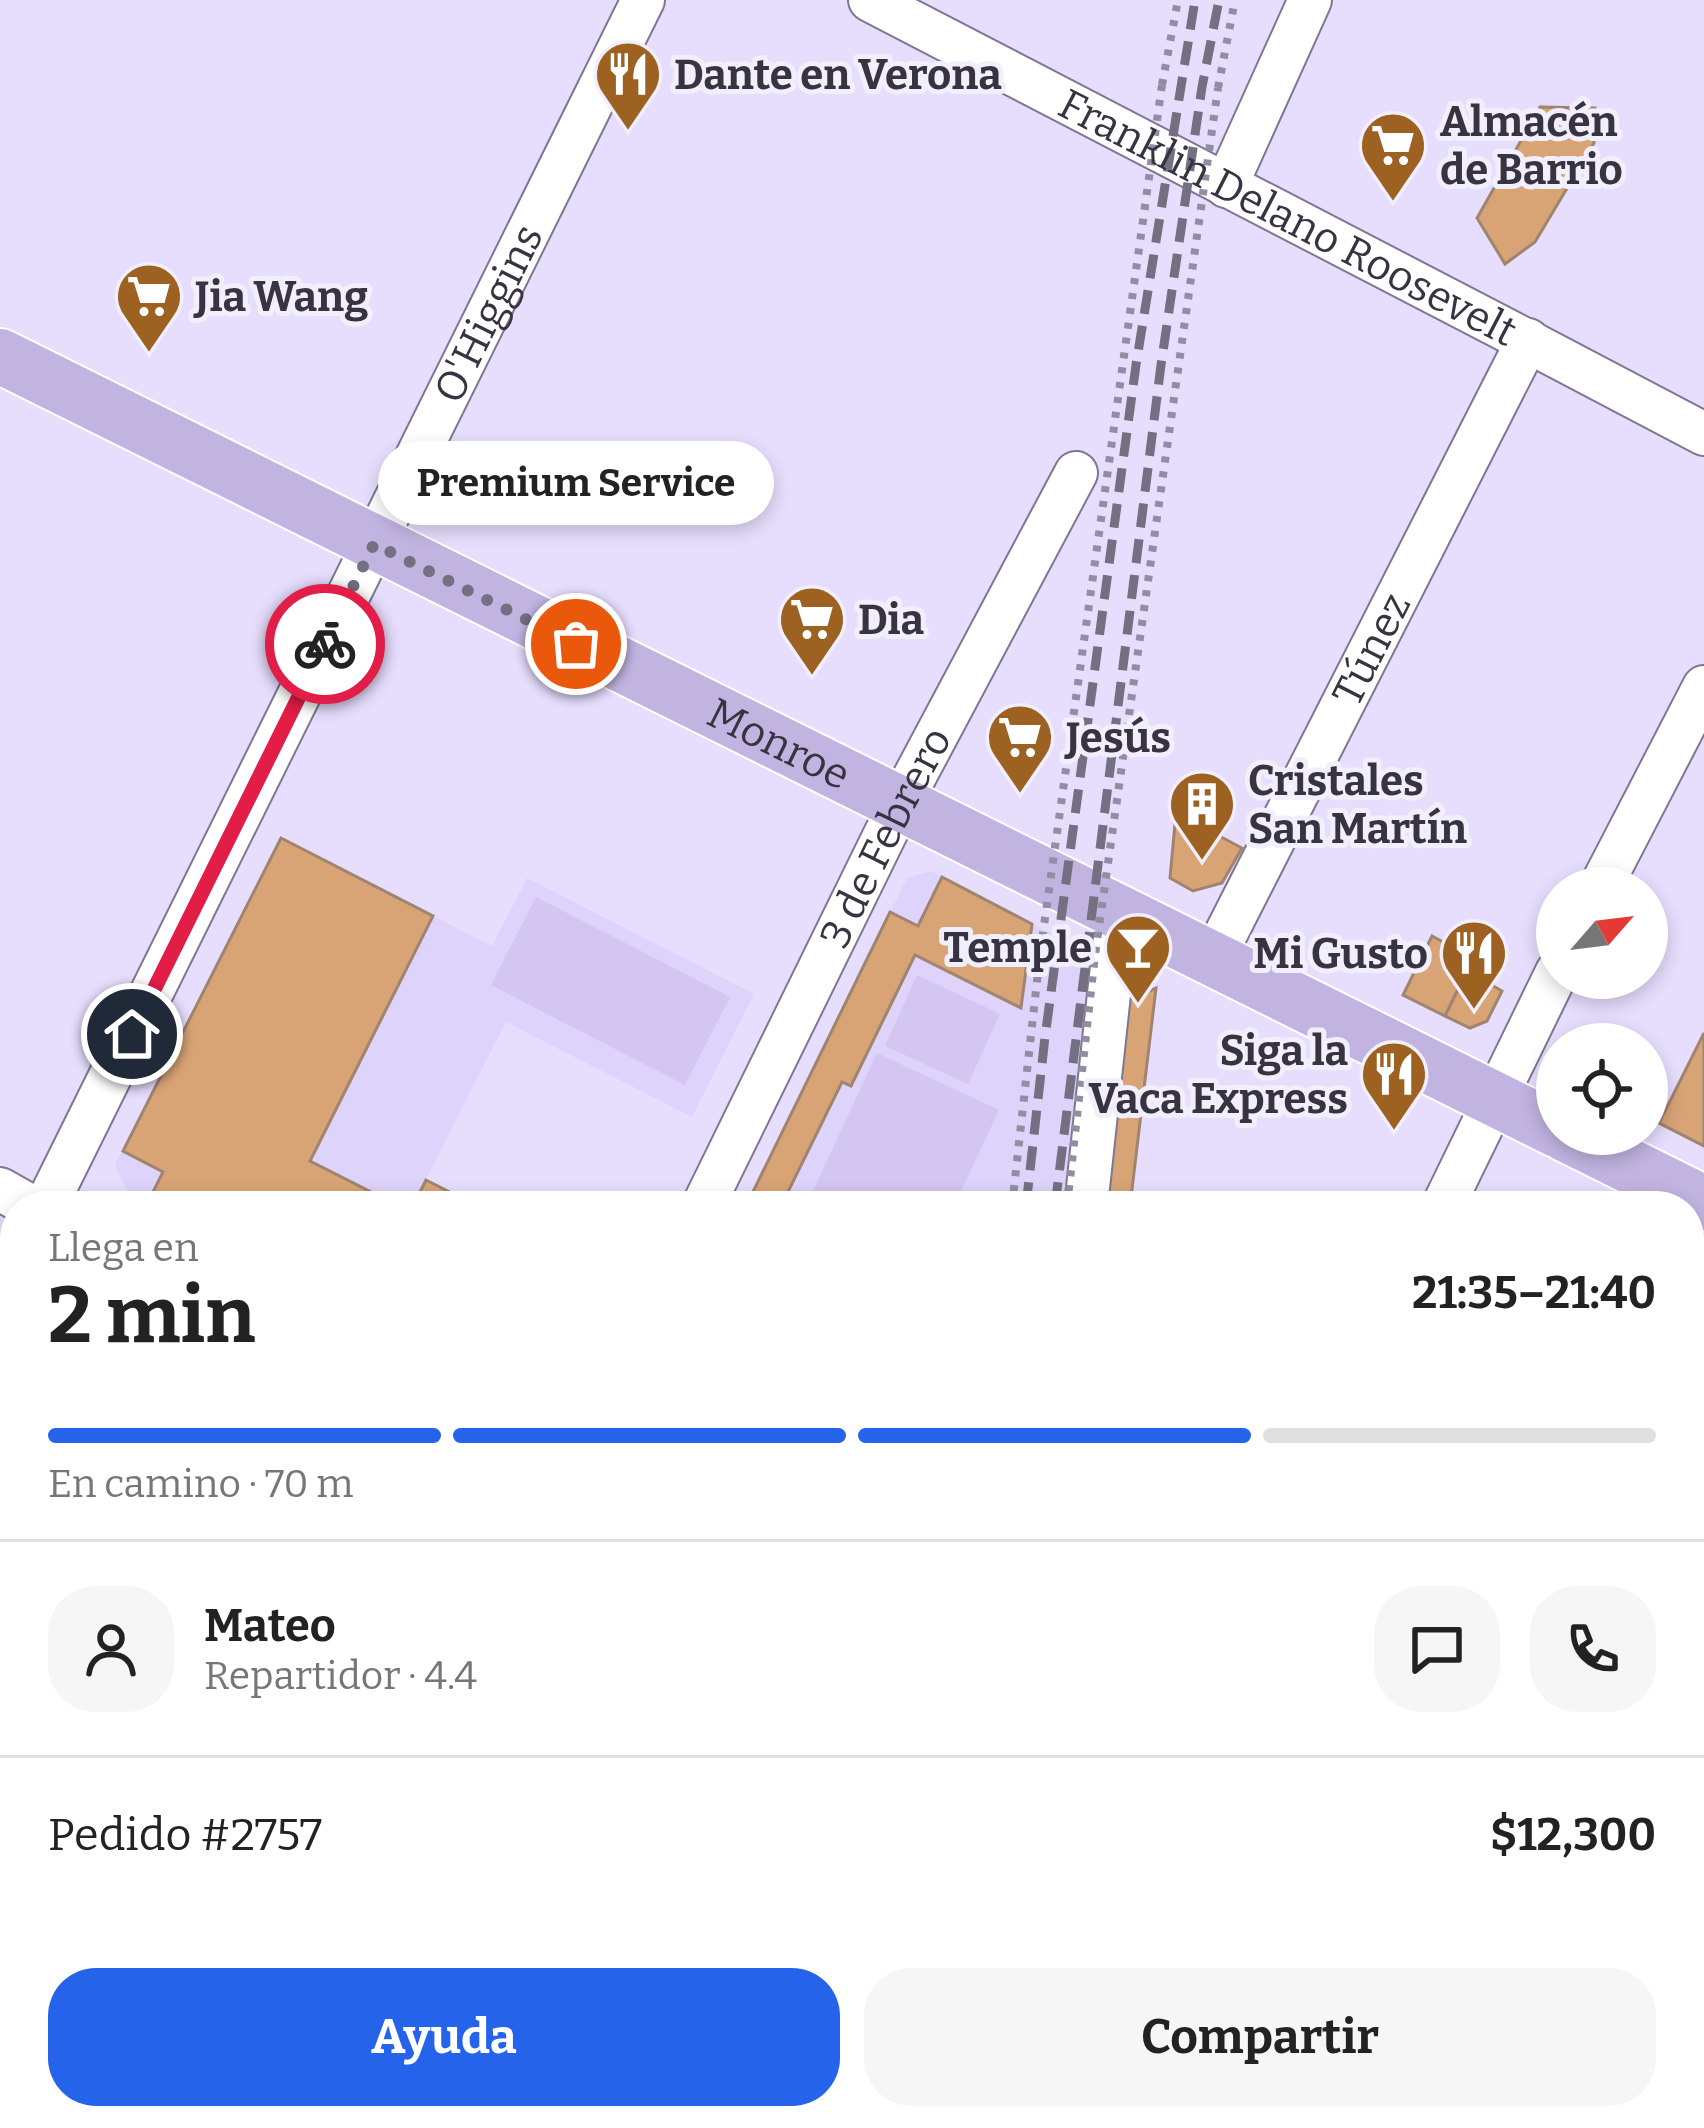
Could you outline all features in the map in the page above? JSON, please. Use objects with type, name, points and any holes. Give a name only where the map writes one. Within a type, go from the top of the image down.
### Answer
[{"type":"main road","name":"Monroe","points":[[0,356],[1536,1118]]},
{"type":"main road","name":"Monroe","points":[[1607,1155],[1680,1191]]},
{"type":"street","name":"O'Higgins","points":[[53,1191],[643,0]]},
{"type":"street","name":"Franklin Delano Roosevelt","points":[[870,0],[1704,434]]},
{"type":"street","points":[[1226,186],[1310,0]]},
{"type":"street","name":"Túnez","points":[[1213,959],[1528,340]]},
{"type":"street","name":"3 de Febrero","points":[[710,1191],[900,805],[1076,473]]},
{"type":"street","points":[[1611,867],[1704,687]]},
{"type":"street","points":[[1088,1191],[1118,911]]},
{"type":"street","points":[[1450,1191],[1544,999]]},
{"type":"path","points":[[1014,1191],[1046,907],[1178,0]]},
{"type":"path","points":[[1069,1191],[1095,955],[1234,0]]},
{"type":"shaded area","points":[[281,838],[492,946],[527,878],[754,994],[692,1117],[506,1022],[426,1179],[449,1191],[128,1191],[115,1165]]},
{"type":"shaded area","points":[[931,871],[1156,988],[1132,1191],[753,1191],[907,878]]},
{"type":"shaded area","points":[[536,897],[730,997],[685,1085],[491,985]]},
{"type":"shaded area","points":[[917,975],[1000,1014],[968,1084],[885,1046]]},
{"type":"shaded area","points":[[877,1053],[999,1110],[961,1191],[813,1191]]},
{"type":"building","points":[[1540,107],[1595,108],[1594,143],[1535,242],[1505,264],[1477,218]]},
{"type":"building","name":"Cristales San Martín","points":[[1176,813],[1242,848],[1222,883],[1193,891],[1170,878]]},
{"type":"building","points":[[281,838],[433,916],[310,1161],[369,1191],[154,1191],[163,1172],[123,1151]]},
{"type":"building","points":[[942,877],[1032,924],[1021,1008],[915,955],[851,1086],[842,1082],[788,1191],[753,1191],[890,912],[918,926]]},
{"type":"building","points":[[1432,936],[1473,958],[1445,1016],[1403,995]]},
{"type":"building","points":[[1467,971],[1502,991],[1487,1021],[1470,1028],[1445,1016]]},
{"type":"building","points":[[1156,988],[1132,1191],[1093,1191],[1127,1000]]},
{"type":"building","points":[[1704,1033],[1704,1146],[1668,1128],[1668,1105]]},
{"type":"building","points":[[426,1180],[448,1191],[420,1191]]},
{"type":"railway","points":[[1028,1191],[1136,365],[1195,0]]},
{"type":"railway","points":[[1057,1191],[1161,365],[1219,0]]},
{"type":"way so far","points":[[325,644],[374,544],[576,644]]},
{"type":"place","name":"Dante en Verona","points":[[628,133]]},
{"type":"place","name":"Almacén de Barrio","points":[[1393,204]]},
{"type":"place","name":"Jia Wang","points":[[149,355]]},
{"type":"place","name":"Premium Service","points":[[576,644]]},
{"type":"place","name":"Dia","points":[[812,678]]},
{"type":"place","name":"Jesús","points":[[1020,796]]},
{"type":"place","name":"Cristales San Martín","points":[[1202,863]]},
{"type":"place","name":"Temple","points":[[1138,1006]]},
{"type":"place","name":"Mi Gusto","points":[[1474,1012]]},
{"type":"place","name":"Siga la Vaca Express","points":[[1394,1133]]},
{"type":"route","points":[[132,1034],[325,644]]}]
